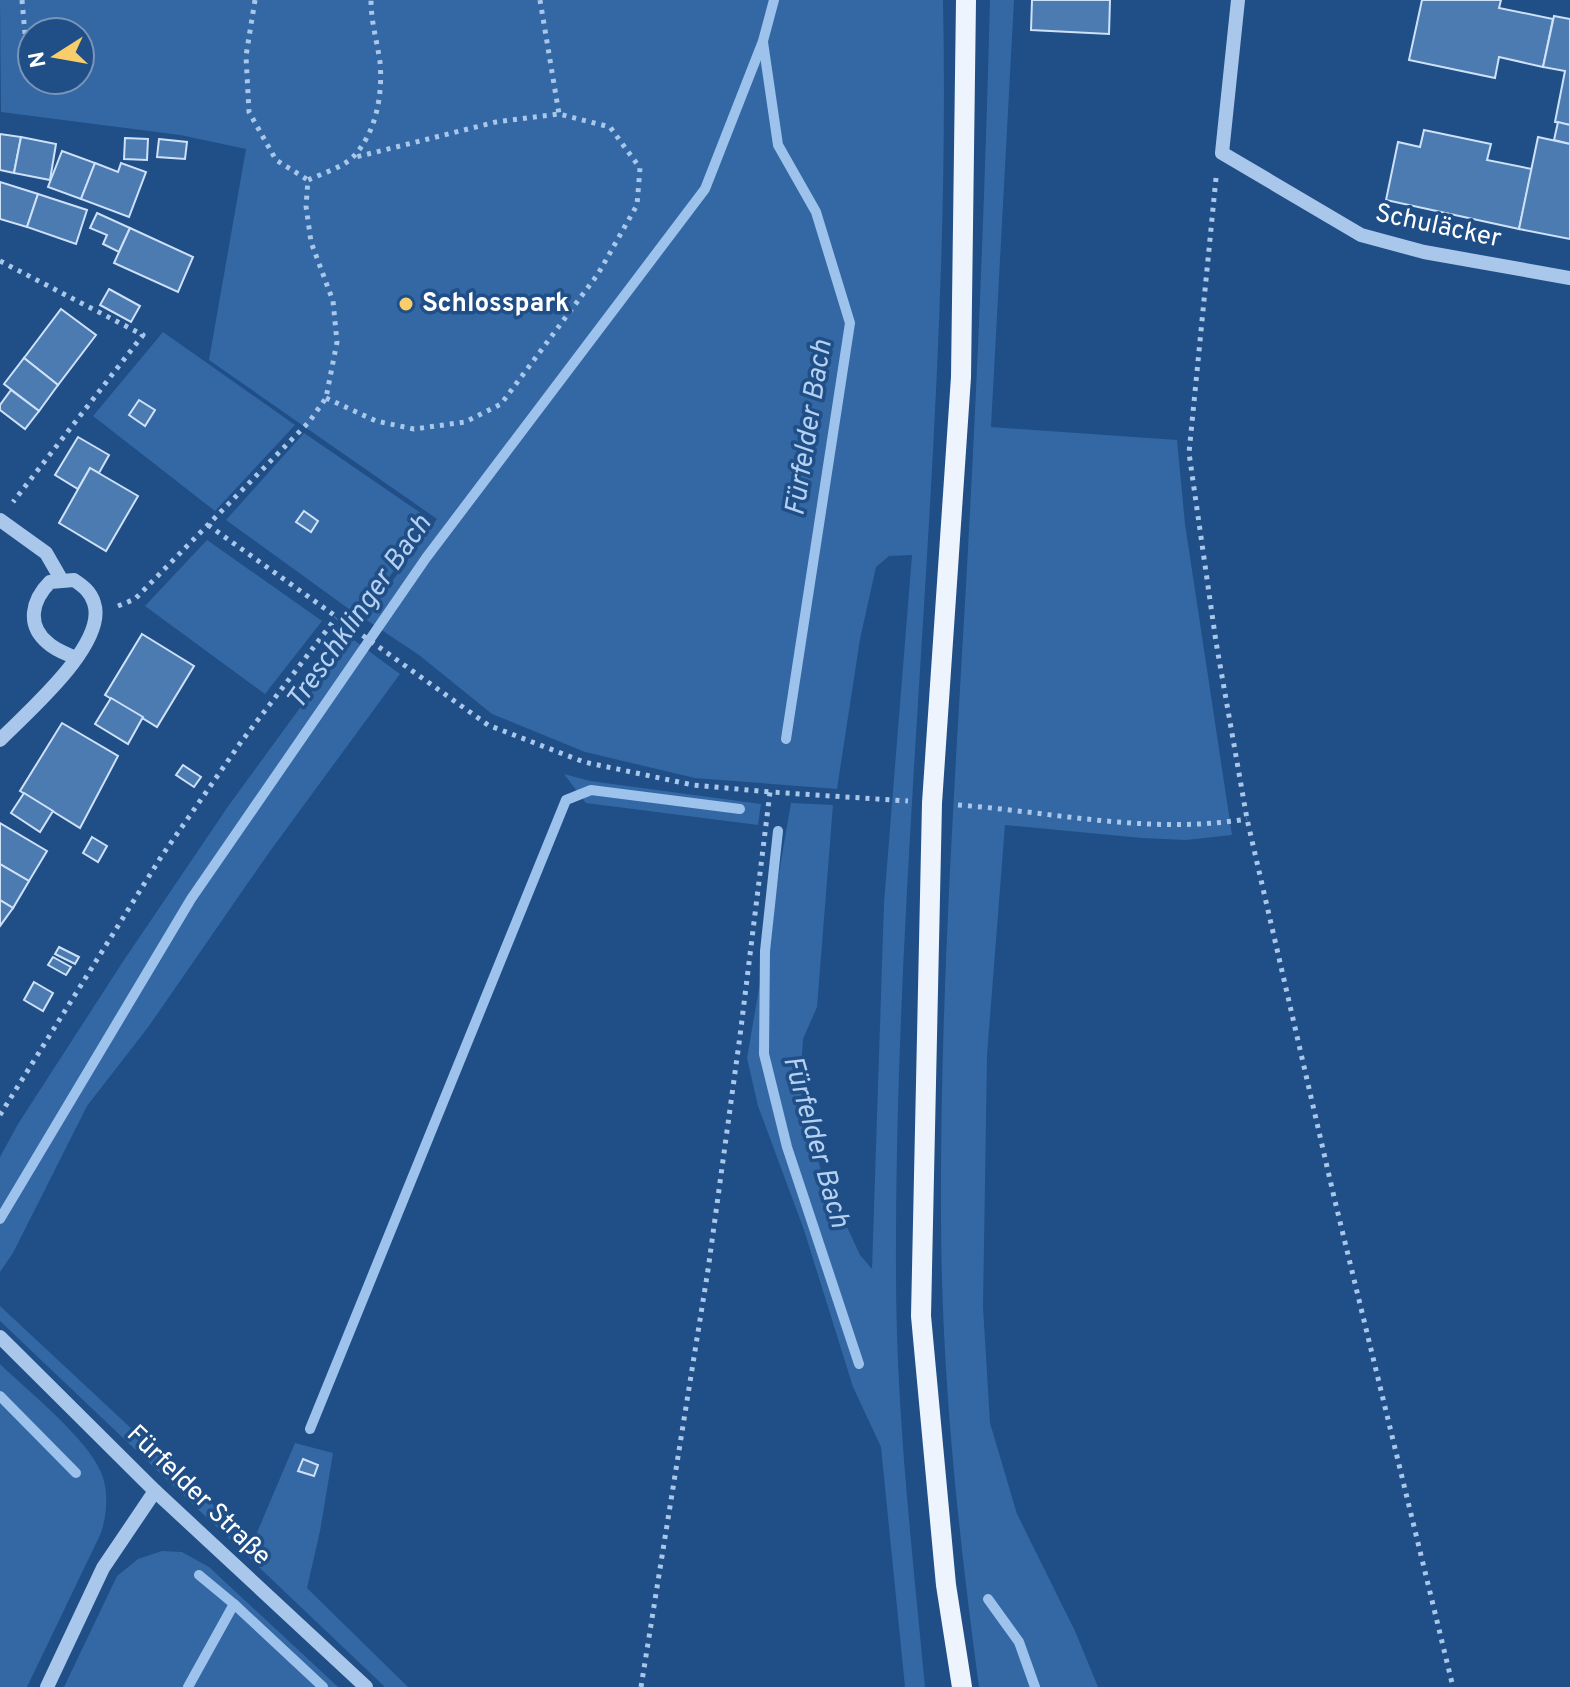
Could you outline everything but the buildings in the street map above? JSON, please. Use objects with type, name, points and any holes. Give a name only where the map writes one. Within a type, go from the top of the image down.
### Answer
[{"type":"main road","points":[[962,1687],[946,1585],[921,1316],[932,803],[961,377],[966,0]]},
{"type":"street","points":[[1222,153],[1238,0]]},
{"type":"street","name":"Schuläcker","points":[[1222,153],[1361,235],[1424,252],[1570,278]]},
{"type":"street","points":[[0,520],[46,553],[61,579]]},
{"type":"street","points":[[0,740],[63,676],[76,658],[90,638],[96,606],[87,589],[74,580],[61,579],[50,582],[40,592],[33,607],[35,626],[48,643],[76,658]]},
{"type":"street","name":"Fürfelder Straße","points":[[0,1337],[155,1491],[366,1687]]},
{"type":"street","points":[[47,1687],[103,1568],[155,1491]]},
{"type":"path","points":[[255,0],[246,56],[249,112],[276,160],[308,180]]},
{"type":"path","points":[[352,158],[373,126],[380,94],[380,62],[371,19],[371,0]]},
{"type":"path","points":[[540,0],[559,114]]},
{"type":"path","points":[[308,180],[352,158],[496,122],[559,114],[610,127],[640,168],[637,205],[598,274],[501,404],[465,422],[414,429],[376,421],[326,398]]},
{"type":"path","points":[[1222,153],[1213,196],[1189,453],[1216,642],[1247,819],[1337,1212],[1453,1687]]},
{"type":"path","points":[[96,606],[119,606],[135,599],[309,422],[326,398],[337,342],[333,301],[311,242],[306,206],[308,180]]},
{"type":"path","points":[[0,261],[143,335],[10,507]]},
{"type":"path","points":[[208,525],[488,725],[584,762],[693,785],[932,803],[1095,820],[1190,826],[1247,819]]},
{"type":"path","points":[[0,1115],[161,857],[241,742],[336,618]]},
{"type":"path","points":[[641,1687],[708,1270],[770,792]]},
{"type":"shaded area","points":[[0,0],[943,0],[939,318],[904,954],[896,1272],[902,1428],[925,1687],[905,1687],[881,1447],[853,1387],[804,1230],[758,1106],[747,1058],[791,803],[833,805],[817,1007],[803,1039],[800,1089],[821,1171],[860,1255],[872,1269],[884,903],[912,555],[889,556],[876,567],[860,639],[837,789],[695,778],[585,752],[492,714],[419,655],[365,619],[437,519],[209,360],[246,149],[180,135],[1,112]]},
{"type":"shaded area","points":[[990,0],[1014,0],[991,427],[1177,440],[1185,524],[1232,835],[1186,840],[1005,825],[987,1055],[983,1307],[990,1423],[1017,1514],[1075,1631],[1098,1687],[979,1687],[947,1391],[942,1272],[943,1056],[977,366]]},
{"type":"shaded area","points":[[163,332],[295,425],[215,511],[93,416]]},
{"type":"shaded area","points":[[304,433],[431,520],[360,617],[226,520]]},
{"type":"shaded area","points":[[207,540],[322,621],[265,694],[145,606]]},
{"type":"shaded area","points":[[351,638],[400,674],[268,854],[149,1026],[87,1106],[13,1253],[0,1272],[0,1157],[18,1124],[229,805]]},
{"type":"shaded area","points":[[564,774],[590,781],[761,804],[758,825],[586,803]]},
{"type":"shaded area","points":[[0,1306],[253,1542],[295,1443],[333,1453],[307,1588],[408,1687],[385,1687],[0,1321]]},
{"type":"shaded area","points":[[0,1364],[83,1444],[101,1472],[106,1495],[101,1533],[27,1687],[0,1687]]},
{"type":"shaded area","points":[[162,1551],[182,1552],[209,1567],[338,1687],[64,1687],[117,1576],[138,1559]]},
{"type":"waterway","name":"Treschklinger Bach","points":[[0,1219],[191,899],[426,558],[705,189],[763,41],[774,0]]},
{"type":"waterway","name":"Fürfelder Bach","points":[[763,42],[778,145],[816,212],[850,323],[786,739]]},
{"type":"waterway","points":[[310,1429],[566,800],[591,790],[740,809]]},
{"type":"waterway","name":"Fürfelder Bach","points":[[778,831],[765,951],[764,1054],[787,1147],[859,1364]]},
{"type":"waterway","points":[[0,1396],[76,1473]]},
{"type":"waterway","points":[[199,1575],[323,1687]]},
{"type":"waterway","name":"Fürfelder Bach","points":[[988,1599],[1019,1642],[1035,1687]]},
{"type":"waterway","points":[[188,1687],[234,1604]]},
{"type":"place","name":"Schlosspark","points":[[406,304]]}]
